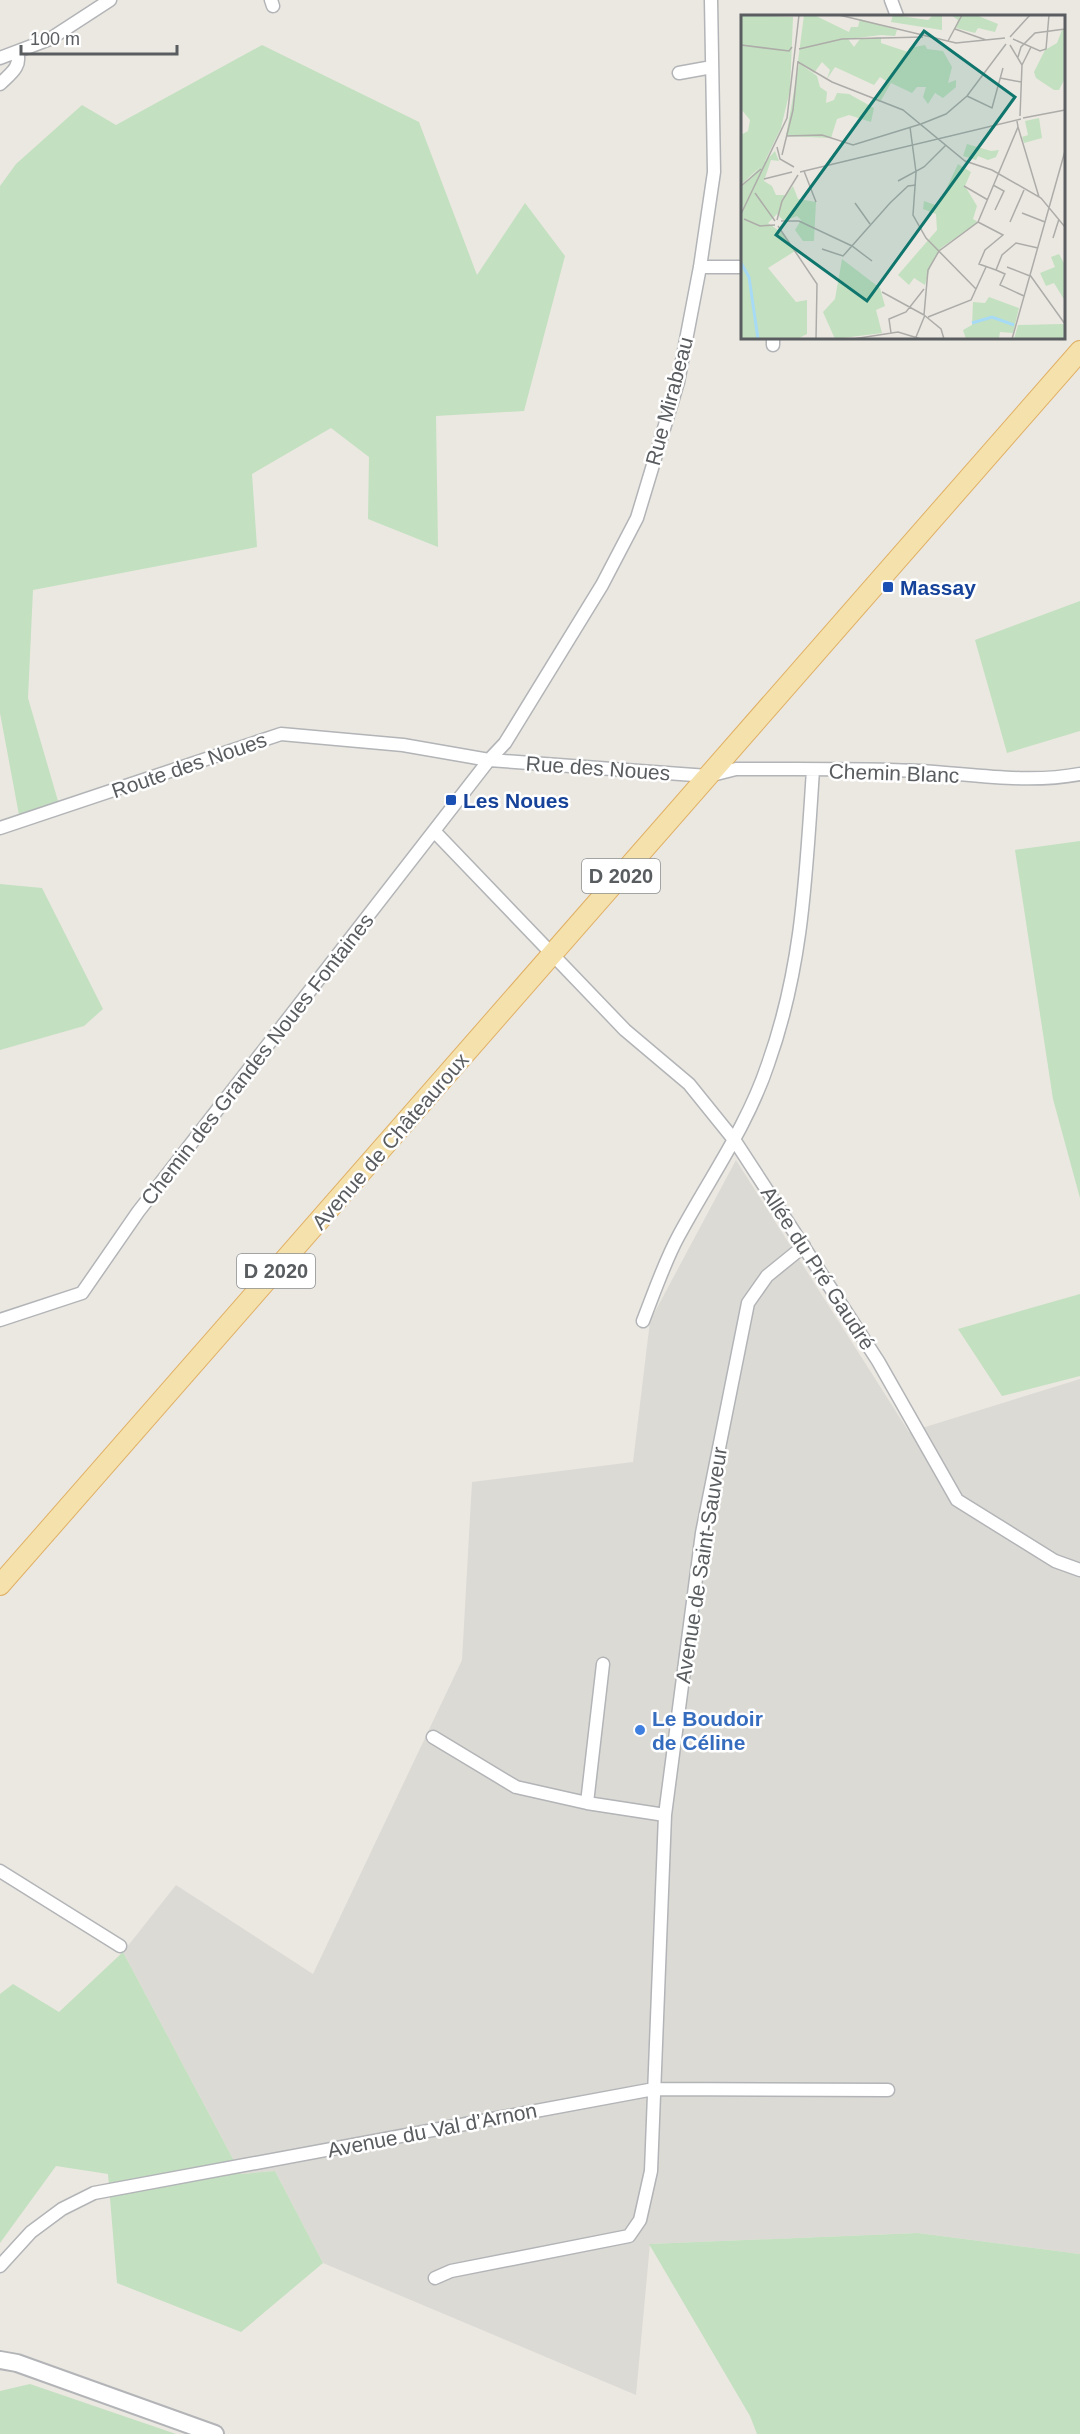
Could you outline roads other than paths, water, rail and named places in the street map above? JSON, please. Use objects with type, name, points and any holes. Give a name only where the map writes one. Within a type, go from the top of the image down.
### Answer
[{"type":"main road","name":"D 2020","points":[[708,776],[1080,351]]},
{"type":"main road","name":"Avenue de Châteauroux","points":[[0,1586],[708,776]]},
{"type":"street","points":[[0,58],[50,39],[110,0]]},
{"type":"street","name":"Rue Mirabeau","points":[[489,760],[506,744],[602,585],[637,518],[678,382],[700,267],[714,172],[711,0]]},
{"type":"street","points":[[891,0],[897,15]]},
{"type":"street","points":[[0,84],[16,68],[19,58],[17,52]]},
{"type":"street","points":[[679,73],[712,67]]},
{"type":"street","points":[[700,267],[741,267]]},
{"type":"street","name":"Route des Noues","points":[[0,828],[281,734],[403,745],[489,760]]},
{"type":"street","name":"Rue des Noues","points":[[489,760],[708,776]]},
{"type":"street","name":"Chemin des Grandes Noues Fontaines","points":[[0,1320],[82,1293],[138,1212],[489,760]]},
{"type":"street","name":"Chemin Blanc","points":[[708,776],[735,769],[918,771],[1010,778],[1056,778],[1080,774]]},
{"type":"street","points":[[643,1320],[677,1238],[735,1141],[768,1065],[795,971],[802,925],[813,770]]},
{"type":"street","name":"Allée du Pré Gaudré","points":[[434,831],[625,1030],[689,1084],[735,1141],[878,1361],[957,1500],[1055,1561],[1080,1570]]},
{"type":"street","name":"Avenue de Saint-Sauveur","points":[[435,2278],[451,2271],[629,2236],[640,2220],[651,2171],[665,1815],[702,1533],[748,1303],[767,1276],[804,1246]]},
{"type":"street","points":[[587,1803],[603,1664]]},
{"type":"street","points":[[433,1737],[516,1787],[587,1803],[665,1815]]},
{"type":"street","points":[[0,1871],[120,1946]]},
{"type":"street","name":"Avenue du Val d’Arnon","points":[[1,2266],[31,2232],[62,2209],[94,2193],[654,2089],[888,2090]]},
{"type":"street","points":[[0,2350],[17,2363]]},
{"type":"street","points":[[0,2360],[17,2363],[215,2434]]},
{"type":"place","name":"Massay","points":[[888,587]]},
{"type":"place","name":"Les Noues","points":[[451,800]]},
{"type":"place","name":"Le Boudoir de Céline","points":[[640,1730]]}]
